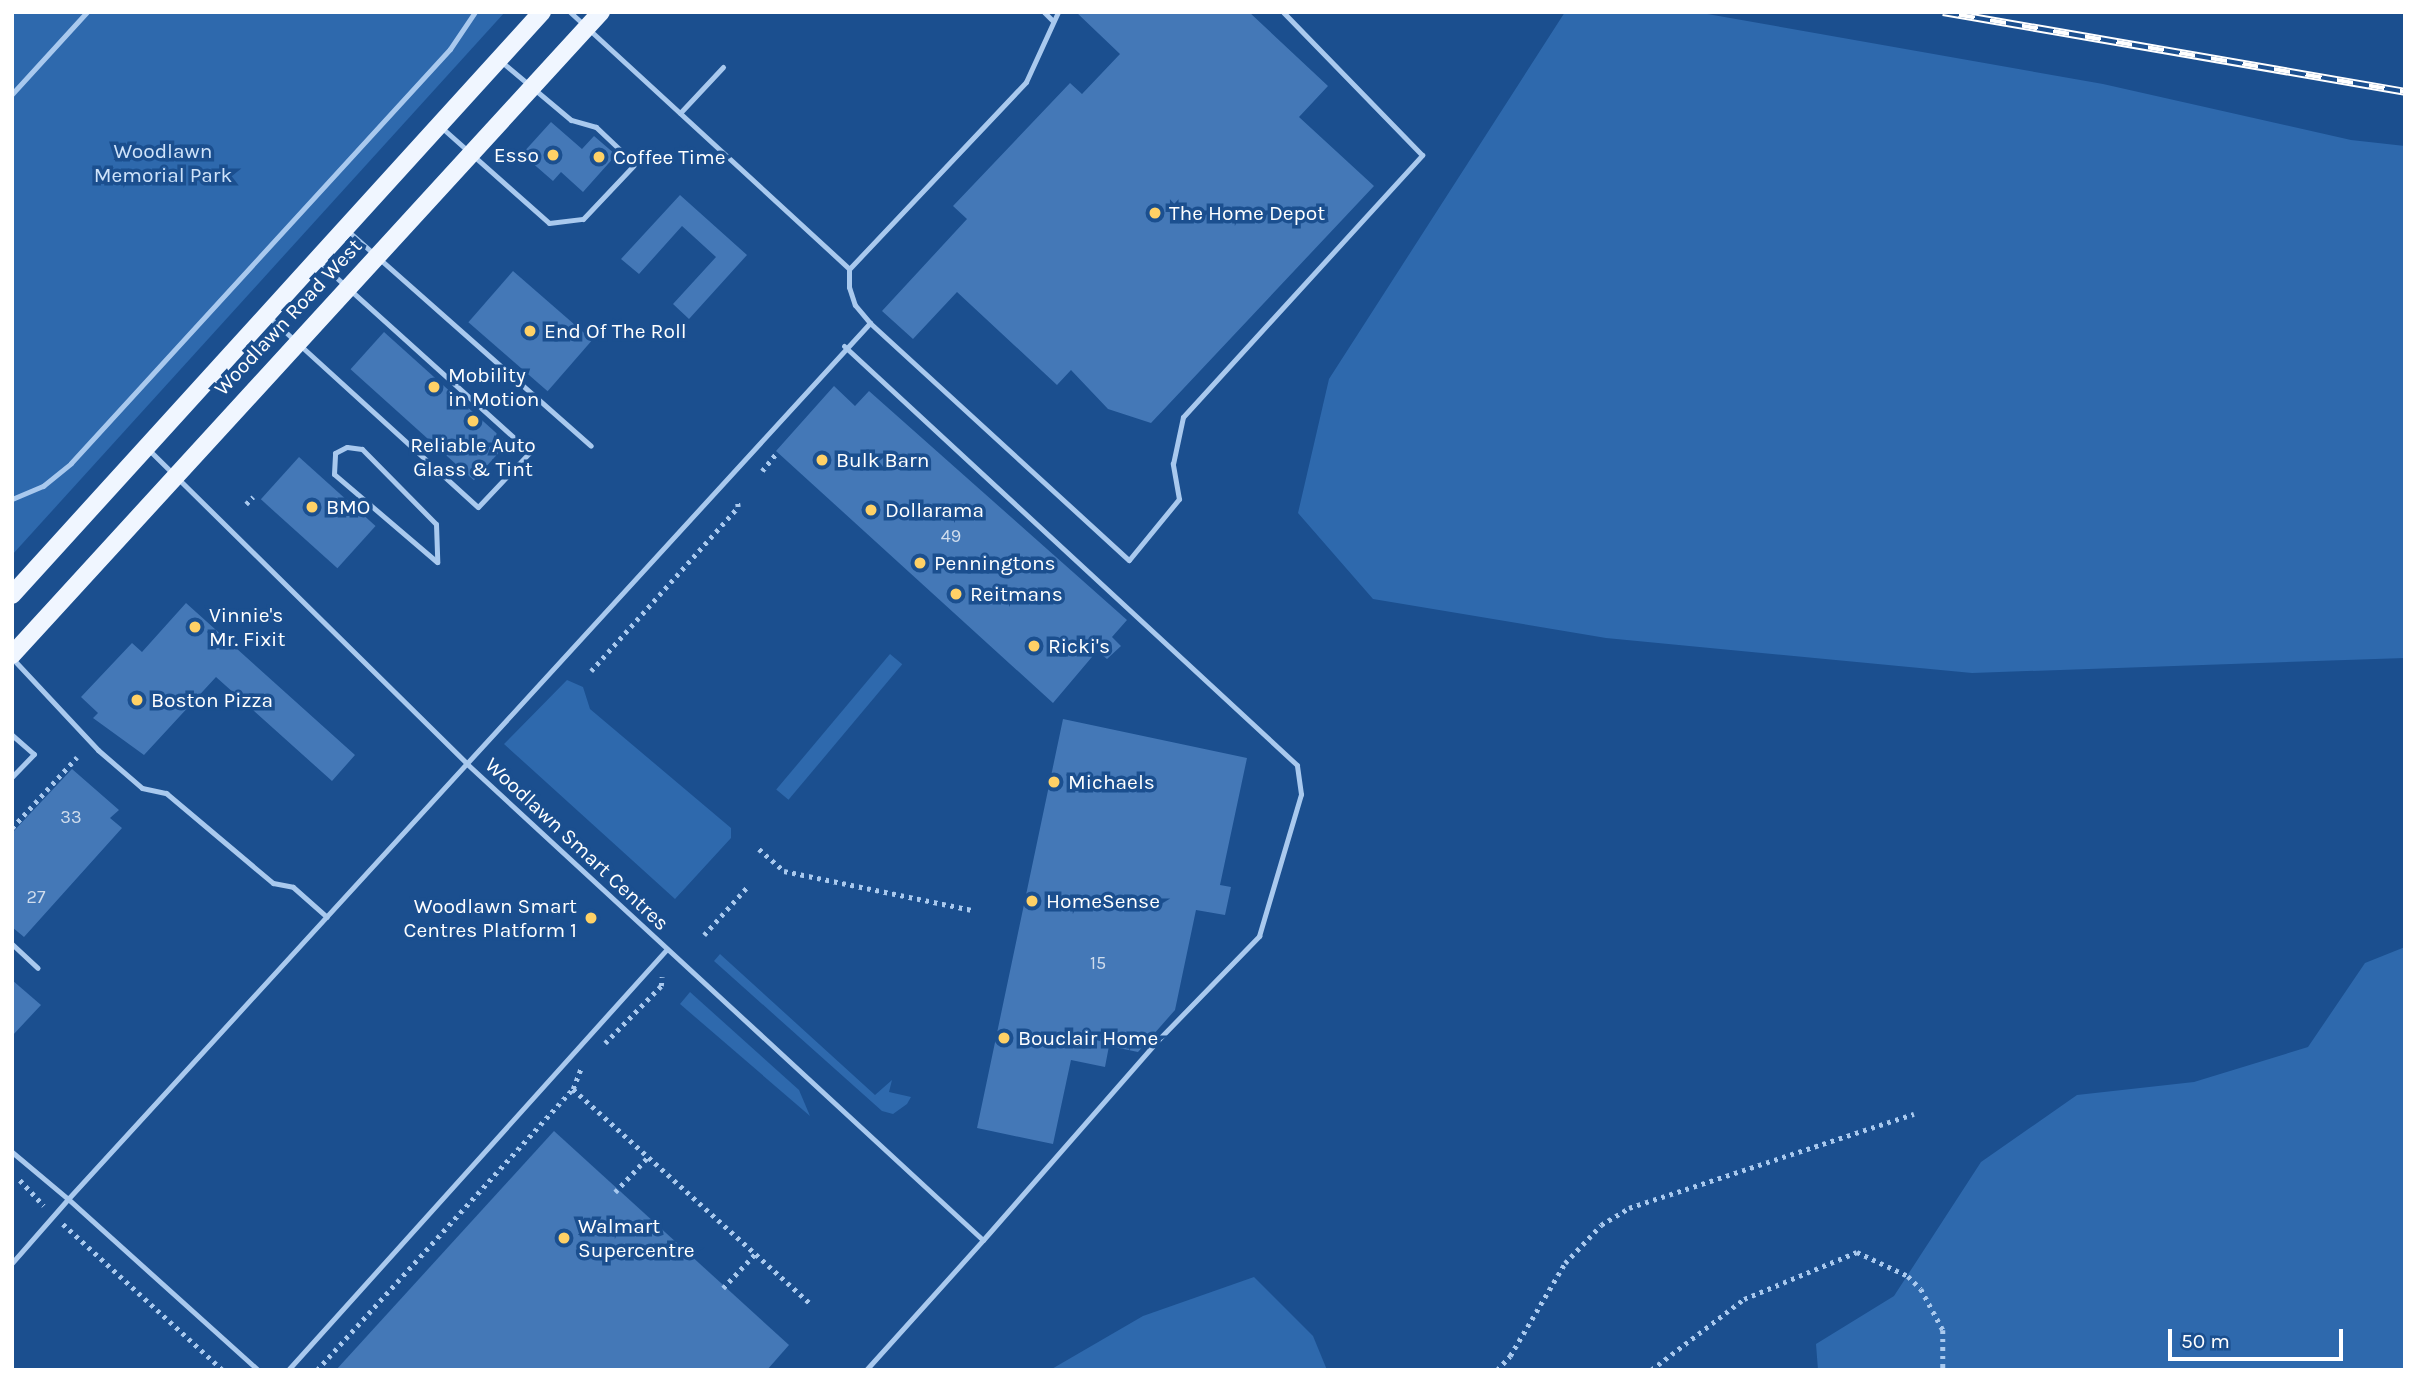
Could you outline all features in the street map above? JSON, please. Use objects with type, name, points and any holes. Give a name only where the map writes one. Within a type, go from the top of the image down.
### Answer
[{"type":"main road","name":"Woodlawn Road West","points":[[12,595],[542,12]]},
{"type":"main road","name":"Woodlawn Road West","points":[[12,657],[175,473],[601,12]]},
{"type":"lane","points":[[12,94],[87,12]]},
{"type":"lane","points":[[12,499],[43,486],[71,463],[450,49],[475,12]]},
{"type":"lane","points":[[570,12],[849,269],[851,297],[870,323],[1129,559],[1179,499],[1173,464],[1183,417],[1422,155],[1283,12]]},
{"type":"lane","points":[[1044,12],[1053,21]]},
{"type":"lane","points":[[849,269],[1026,82],[1058,12]]},
{"type":"lane","points":[[439,125],[549,223],[583,219],[635,164],[596,127],[571,120],[500,60]]},
{"type":"lane","points":[[680,113],[723,67]]},
{"type":"lane","points":[[346,229],[591,446]]},
{"type":"lane","points":[[266,315],[478,507],[530,452],[317,260]]},
{"type":"lane","points":[[146,447],[466,763],[844,346],[870,323]]},
{"type":"lane","points":[[844,346],[1297,765],[1301,794],[1259,936],[1159,1039],[984,1240],[866,1370]]},
{"type":"lane","points":[[362,449],[427,514],[440,542],[436,562],[334,474],[335,453],[362,449]]},
{"type":"lane","points":[[12,657],[98,750],[142,788],[166,793],[273,883],[293,887],[327,917]]},
{"type":"lane","points":[[12,735],[34,754],[12,778]]},
{"type":"lane","name":"Woodlawn Smart Centres","points":[[12,1263],[466,763],[667,949],[567,1056],[288,1370]]},
{"type":"lane","points":[[12,944],[38,968]]},
{"type":"lane","points":[[667,949],[984,1240]]},
{"type":"lane","points":[[12,1152],[258,1370]]},
{"type":"path","points":[[762,471],[775,455]]},
{"type":"path","points":[[246,504],[253,496]]},
{"type":"path","points":[[591,671],[738,508],[737,501]]},
{"type":"path","points":[[12,828],[77,757]]},
{"type":"path","points":[[759,849],[784,871],[972,910]]},
{"type":"path","points":[[704,935],[750,885]]},
{"type":"path","points":[[604,1043],[661,986],[662,977]]},
{"type":"path","points":[[317,1370],[573,1089],[581,1068]]},
{"type":"path","points":[[573,1089],[812,1305]]},
{"type":"path","points":[[1497,1370],[1510,1356],[1565,1263],[1601,1225],[1629,1208],[1914,1114]]},
{"type":"path","points":[[615,1192],[648,1157]]},
{"type":"path","points":[[20,1180],[54,1216],[223,1370]]},
{"type":"path","points":[[1651,1370],[1744,1298],[1857,1252],[1908,1276],[1921,1289],[1943,1330],[1943,1370]]},
{"type":"path","points":[[723,1288],[755,1254]]},
{"type":"green space","name":"Woodlawn Memorial Park","points":[[12,12],[505,12],[12,555]]},
{"type":"green space","points":[[1565,12],[1696,12],[2103,84],[2351,140],[2405,146],[2405,658],[1972,673],[1606,638],[1373,599],[1298,513],[1329,379]]},
{"type":"green space","points":[[890,654],[902,664],[788,800],[776,790]]},
{"type":"green space","points":[[567,680],[583,687],[590,709],[731,828],[731,838],[675,899],[504,744]]},
{"type":"green space","points":[[2405,947],[2405,1370],[1818,1370],[1816,1344],[1894,1296],[1981,1162],[2077,1095],[2194,1082],[2308,1047],[2365,963]]},
{"type":"green space","points":[[720,954],[875,1095],[892,1080],[889,1092],[911,1097],[907,1104],[893,1114],[882,1111],[714,961]]},
{"type":"green space","points":[[690,992],[799,1090],[810,1116],[680,1004]]},
{"type":"green space","points":[[1254,1277],[1313,1336],[1327,1370],[1050,1370],[1143,1316]]},
{"type":"building","name":"The Home Depot","points":[[1076,12],[1249,12],[1328,86],[1299,117],[1374,186],[1151,423],[1108,409],[1071,370],[1057,385],[957,292],[913,339],[882,311],[967,219],[953,206],[1070,83],[1082,94],[1120,54]]},
{"type":"building","points":[[551,122],[582,149],[594,136],[616,155],[583,192],[561,172],[553,181],[522,154]]},
{"type":"building","points":[[680,195],[747,255],[689,319],[673,304],[716,257],[682,226],[639,274],[621,259]]},
{"type":"building","name":"End Of The Roll","points":[[513,271],[592,340],[548,391],[468,322]]},
{"type":"building","points":[[384,332],[507,443],[474,480],[351,369]]},
{"type":"building","points":[[834,386],[855,406],[869,391],[1127,620],[1112,637],[1121,646],[1107,659],[1097,651],[1053,703],[776,451]]},
{"type":"building","name":"BMO","points":[[299,457],[376,526],[337,568],[261,499]]},
{"type":"building","points":[[186,603],[355,755],[332,781],[216,677],[144,755],[93,718],[98,713],[81,697],[132,643],[142,652]]},
{"type":"building","points":[[1063,719],[1247,758],[1220,885],[1231,887],[1225,915],[1196,910],[1175,1010],[1138,1052],[1109,1046],[1105,1067],[1071,1060],[1053,1144],[977,1128]]},
{"type":"building","points":[[72,769],[119,810],[110,818],[122,828],[24,937],[12,927],[12,833]]},
{"type":"building","points":[[12,980],[41,1005],[12,1036]]},
{"type":"building","name":"Walmart Supercentre","points":[[554,1131],[789,1345],[767,1370],[336,1370]]},
{"type":"railway","points":[[1943,12],[2405,92]]},
{"type":"place","name":"Esso","points":[[553,155]]},
{"type":"place","name":"Coffee Time","points":[[599,157]]},
{"type":"place","name":"The Home Depot","points":[[1155,213]]},
{"type":"place","name":"End Of The Roll","points":[[530,331]]},
{"type":"place","name":"Mobility in Motion","points":[[434,387]]},
{"type":"place","name":"Reliable Auto Glass & Tint","points":[[473,421]]},
{"type":"place","name":"Bulk Barn","points":[[822,460]]},
{"type":"place","name":"BMO","points":[[312,507]]},
{"type":"place","name":"Dollarama","points":[[871,510]]},
{"type":"place","name":"Penningtons","points":[[920,563]]},
{"type":"place","name":"Reitmans","points":[[956,594]]},
{"type":"place","name":"Vinnie's Mr. Fixit","points":[[195,627]]},
{"type":"place","name":"Ricki's","points":[[1034,646]]},
{"type":"place","name":"Boston Pizza","points":[[137,700]]},
{"type":"place","name":"Michaels","points":[[1054,782]]},
{"type":"place","name":"HomeSense","points":[[1032,901]]},
{"type":"place","name":"Woodlawn Smart Centres Platform 1","points":[[591,918]]},
{"type":"place","name":"Bouclair Home","points":[[1004,1038]]},
{"type":"place","name":"Walmart Supercentre","points":[[564,1238]]}]
